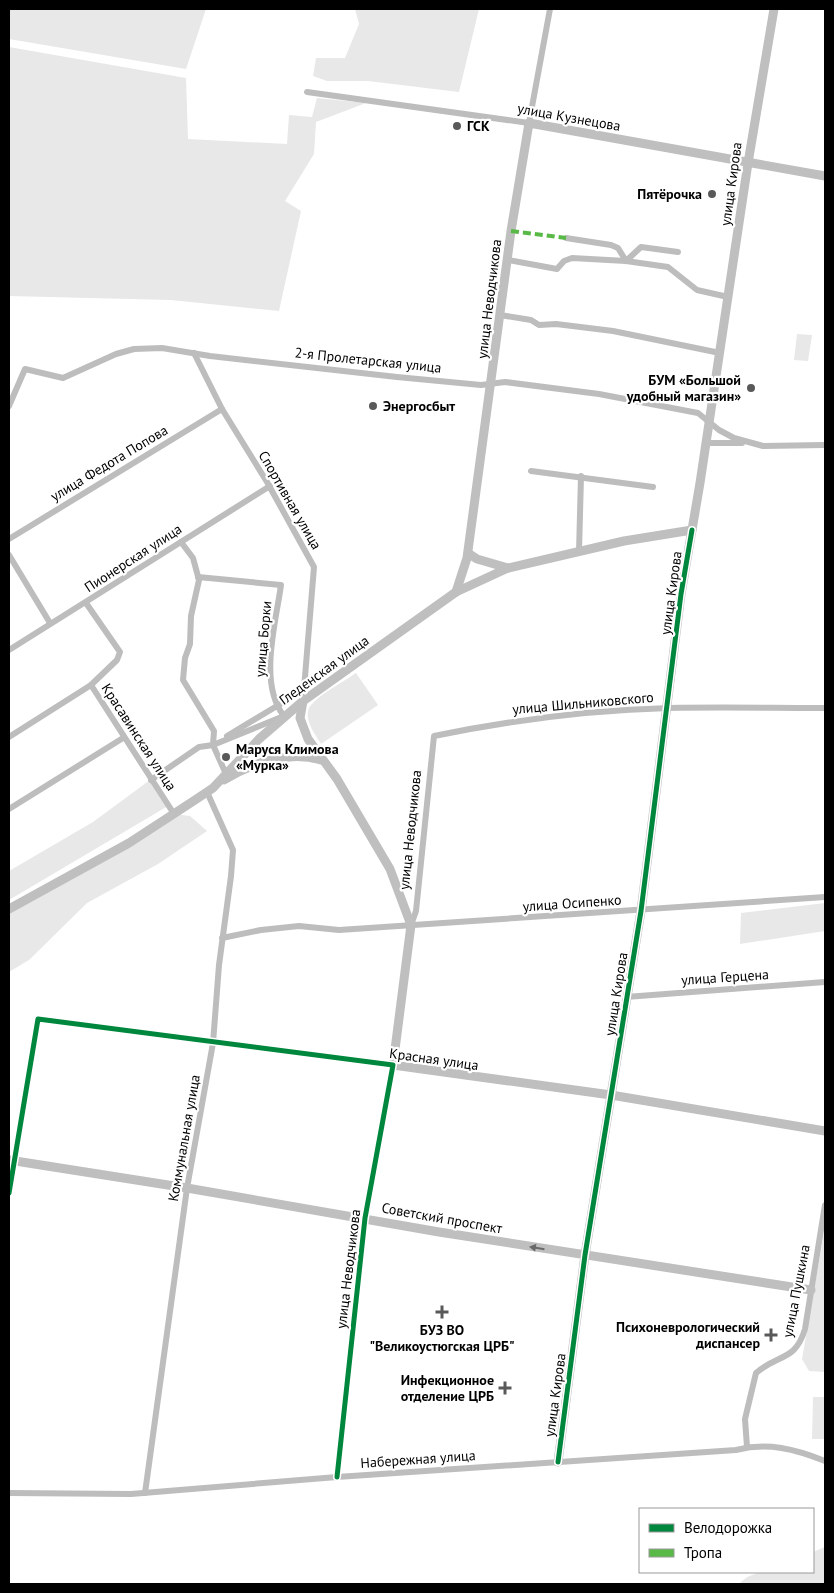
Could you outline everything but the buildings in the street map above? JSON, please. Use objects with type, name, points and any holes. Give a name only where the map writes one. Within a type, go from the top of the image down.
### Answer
[{"type":"main road","name":"улица Кирова","points":[[558,1462],[585,1255],[641,911],[681,594],[774,9]]},
{"type":"main road","name":"улица Кузнецова","points":[[529,123],[825,176]]},
{"type":"main road","name":"улица Неводчикова","points":[[456,592],[468,553],[500,315],[529,123]]},
{"type":"main road","name":"Гледенская улица","points":[[9,909],[129,843],[210,790],[284,716],[456,592],[508,568],[692,530]]},
{"type":"main road","points":[[468,553],[477,559],[508,568]]},
{"type":"main road","name":"улица Неводчикова","points":[[303,701],[300,710],[303,727],[321,760],[341,786],[390,869],[411,926],[392,1065]]},
{"type":"main road","points":[[210,790],[231,776],[266,762],[301,756],[321,760]]},
{"type":"main road","name":"Красная улица","points":[[392,1065],[611,1095],[825,1131]]},
{"type":"main road","name":"Советский проспект","points":[[11,1161],[811,1290]]},
{"type":"street","name":"улица Неводчикова","points":[[529,123],[550,9]]},
{"type":"street","name":"улица Кузнецова","points":[[307,92],[529,123]]},
{"type":"street","points":[[566,238],[611,245],[618,248],[626,261]]},
{"type":"street","points":[[626,261],[641,247],[678,252]]},
{"type":"street","points":[[508,260],[557,270],[568,258],[626,261],[668,267],[697,290],[728,297]]},
{"type":"street","points":[[500,315],[531,320],[539,325],[556,324],[613,332],[720,353]]},
{"type":"street","name":"2-я Пролетарская улица","points":[[9,406],[25,369],[63,378],[116,354],[134,349],[162,348],[194,354],[491,385],[505,382],[599,394],[698,413],[724,432],[748,443]]},
{"type":"street","name":"Спортивная улица","points":[[194,354],[222,409],[270,486],[314,567],[303,701]]},
{"type":"street","name":"улица Федота Попова","points":[[9,539],[222,409]]},
{"type":"street","name":"2-я Пролетарская улица","points":[[706,442],[748,443],[763,446],[825,445]]},
{"type":"street","points":[[532,471],[653,487]]},
{"type":"street","points":[[579,552],[581,476]]},
{"type":"street","name":"Пионерская улица","points":[[9,650],[270,486]]},
{"type":"street","points":[[181,542],[193,558],[198,577],[191,616],[190,644],[185,658],[183,680],[214,731],[213,745],[226,774]]},
{"type":"street","points":[[9,555],[50,623]]},
{"type":"street","name":"улица Борки","points":[[198,577],[281,584],[269,677],[277,705],[284,716]]},
{"type":"street","name":"Красавинская улица","points":[[86,603],[120,652],[117,660],[91,685],[123,738],[174,814]]},
{"type":"street","points":[[213,745],[297,694],[305,683]]},
{"type":"street","points":[[9,737],[91,685]]},
{"type":"street","name":"улица Шильниковского","points":[[434,736],[493,724],[552,716],[667,708],[825,708]]},
{"type":"street","points":[[151,780],[200,747],[213,745],[284,716]]},
{"type":"street","name":"улица Неводчикова","points":[[411,926],[416,910],[434,736]]},
{"type":"street","points":[[9,809],[123,738]]},
{"type":"street","name":"Коммунальная улица","points":[[145,1493],[187,1188],[213,1043],[222,938],[233,850],[210,790]]},
{"type":"street","name":"улица Осипенко","points":[[222,938],[261,930],[299,926],[339,930],[368,926],[411,926],[825,897]]},
{"type":"street","name":"улица Герцена","points":[[626,997],[825,982]]},
{"type":"street","name":"Красная улица","points":[[11,1161],[38,1019],[392,1065]]},
{"type":"street","name":"улица Неводчикова","points":[[337,1477],[364,1218],[392,1065]]},
{"type":"street","points":[[9,1193],[11,1161]]},
{"type":"street","name":"улица Пушкина","points":[[747,1447],[745,1419],[756,1373],[776,1359],[792,1353],[800,1344],[825,1205]]},
{"type":"street","name":"Набережная улица","points":[[9,1493],[145,1493],[337,1477],[736,1450],[767,1445],[796,1450],[825,1461]]},
{"type":"shaded area","points":[[9,9],[206,9],[186,69],[9,39]]},
{"type":"shaded area","points":[[355,9],[479,9],[459,92],[368,81],[327,81],[313,76],[316,58],[345,58],[359,24]]},
{"type":"shaded area","points":[[9,47],[186,78],[188,139],[287,144],[289,115],[312,117],[317,98],[366,103],[316,122],[314,154],[285,201],[301,211],[279,311],[171,300],[9,296]]},
{"type":"shaded area","points":[[797,334],[812,335],[808,361],[794,360]]},
{"type":"shaded area","points":[[356,673],[378,705],[321,744],[308,720],[310,706],[321,696]]},
{"type":"shaded area","points":[[150,780],[168,806],[9,900],[9,871],[93,822]]},
{"type":"shaded area","points":[[174,814],[190,816],[207,831],[158,864],[87,903],[29,960],[9,972],[9,909]]},
{"type":"shaded area","points":[[825,903],[825,931],[740,944],[741,913]]},
{"type":"shaded area","points":[[825,1227],[825,1372],[809,1371],[802,1359]]},
{"type":"shaded area","points":[[813,1397],[825,1397],[825,1439],[812,1439]]},
{"type":"shaded area","points":[[825,1547],[825,1584],[739,1584],[746,1578],[759,1573],[814,1573],[814,1552]]},
{"type":"marked path","points":[[511,231],[566,238]]},
{"type":"cycle path","points":[[558,1462],[585,1255],[641,911],[681,594],[692,530]]},
{"type":"cycle path","points":[[9,1193],[38,1019],[393,1065],[365,1218],[337,1477]]},
{"type":"place","name":"ГСК","points":[[457,126]]},
{"type":"place","name":"Пятёрочка","points":[[712,194]]},
{"type":"place","name":"БУМ «Большой удобный магазин»","points":[[751,388]]},
{"type":"place","name":"Энергосбыт","points":[[373,406]]},
{"type":"place","name":"Маруся Климова «Мурка»","points":[[226,757]]},
{"type":"place","name":"БУЗ ВО \"Великоустюгская ЦРБ\"","points":[[442,1312]]},
{"type":"place","name":"Психоневрологический диспансер","points":[[771,1335]]},
{"type":"place","name":"Инфекционное отделение ЦРБ","points":[[505,1388]]}]
